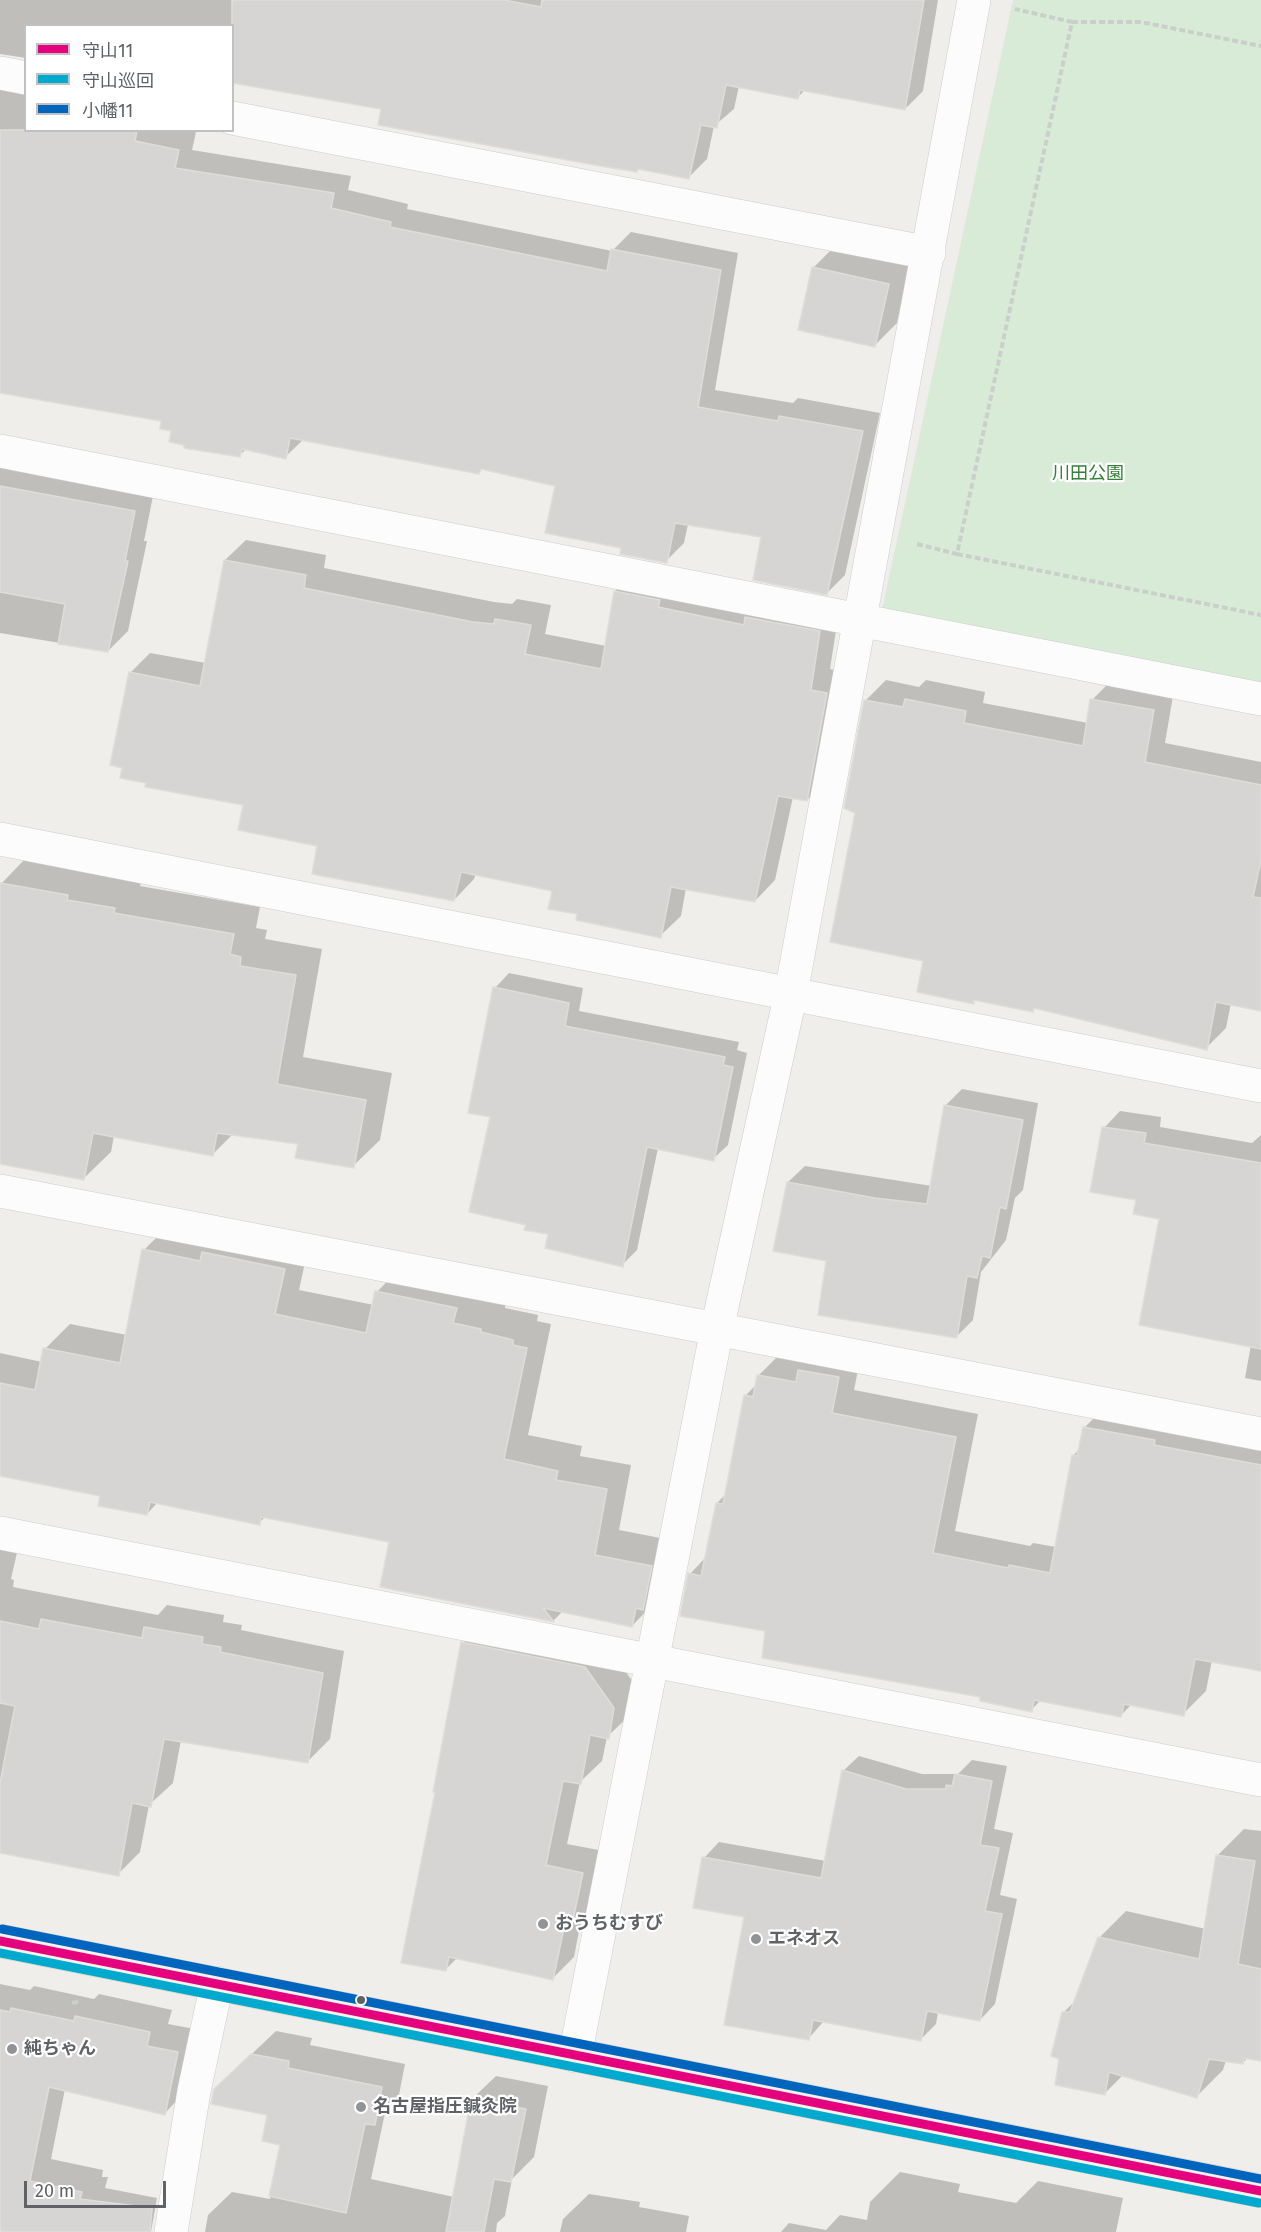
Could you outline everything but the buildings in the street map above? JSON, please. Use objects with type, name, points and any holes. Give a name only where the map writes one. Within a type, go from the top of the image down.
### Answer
[{"type":"main road","points":[[0,1941],[1261,2191]]},
{"type":"street","points":[[575,2056],[717,1329],[790,993],[858,619],[929,253],[974,0]]},
{"type":"street","points":[[0,73],[24,78]]},
{"type":"street","points":[[234,118],[929,253]]},
{"type":"street","points":[[0,451],[1261,699]]},
{"type":"street","points":[[0,839],[1261,1086]]},
{"type":"street","points":[[0,1191],[1261,1434]]},
{"type":"street","points":[[0,1533],[1261,1780]]},
{"type":"street","points":[[171,2232],[194,2091],[217,1983]]},
{"type":"path","points":[[1006,7],[1072,22],[1141,22],[1261,46]]},
{"type":"path","points":[[957,554],[1072,22]]},
{"type":"path","points":[[912,543],[1261,615]]},
{"type":"green space","name":"川田公園","points":[[1013,0],[1261,0],[1261,684],[882,610]]},
{"type":"transit line","name":"小幡11","points":[[2,1929],[1261,2179]]},
{"type":"transit line","name":"守山11","points":[[0,1941],[1261,2191]]},
{"type":"transit line","name":"守山巡回","points":[[0,1953],[1259,2203]]},
{"type":"place","name":"おうちむすび","points":[[543,1924]]},
{"type":"place","name":"エネオス","points":[[756,1939]]},
{"type":"place","name":"純ちゃん","points":[[12,2049]]},
{"type":"place","name":"名古屋指圧鍼灸院","points":[[361,2107]]}]
